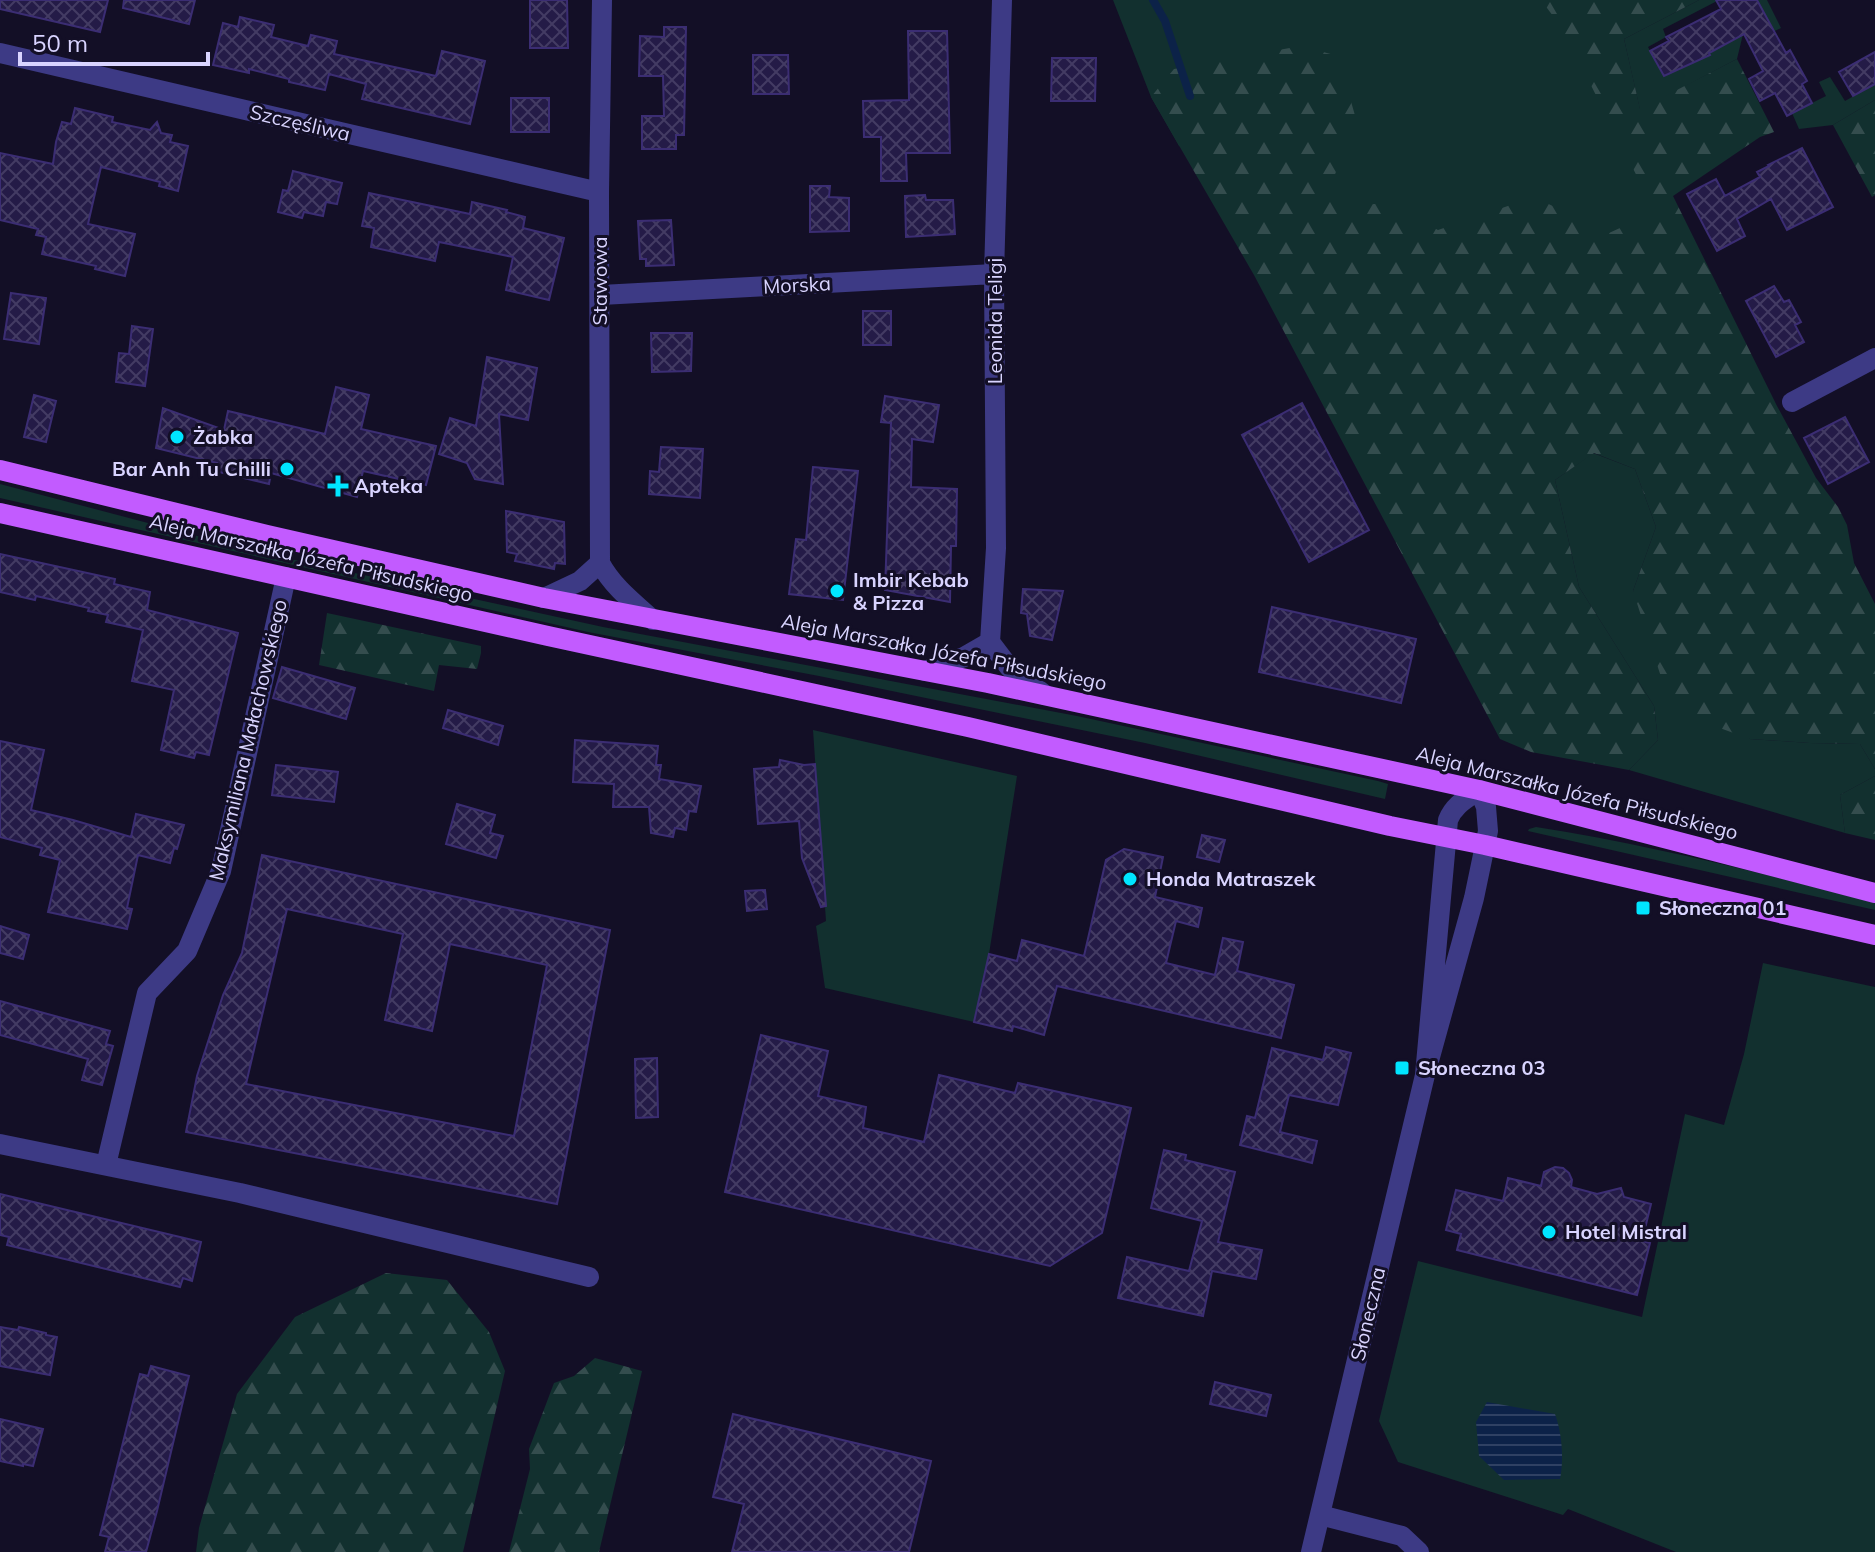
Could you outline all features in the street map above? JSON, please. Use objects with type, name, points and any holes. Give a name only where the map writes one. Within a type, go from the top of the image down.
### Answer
[{"type":"main road","name":"Aleja Marszałka Józefa Piłsudskiego","points":[[0,470],[544,598],[1045,695],[1479,790],[1875,893]]},
{"type":"main road","name":"Aleja Marszałka Józefa Piłsudskiego","points":[[0,513],[968,727],[1875,935]]},
{"type":"street","name":"Stawowa","points":[[600,563],[602,0]]},
{"type":"street","name":"Leonida Teligi","points":[[990,642],[996,548],[994,274],[1002,0]]},
{"type":"street","name":"Szczęśliwa","points":[[0,53],[599,192]]},
{"type":"street","name":"Morska","points":[[601,295],[994,274]]},
{"type":"street","points":[[1792,402],[1875,358]]},
{"type":"street","points":[[544,598],[580,581],[600,563],[618,589],[653,620]]},
{"type":"street","name":"Maksymiliana Małachowskiego","points":[[106,1165],[147,993],[187,951],[221,871],[286,577]]},
{"type":"street","points":[[925,671],[964,657],[990,642],[1009,667],[1045,695]]},
{"type":"street","name":"Słoneczna","points":[[1311,1552],[1425,1075],[1474,898],[1488,831],[1486,807],[1479,790],[1452,810],[1448,820],[1425,1075]]},
{"type":"street","points":[[0,1144],[240,1193],[589,1277]]},
{"type":"street","points":[[1320,1515],[1402,1536],[1419,1552]]},
{"type":"green space","points":[[1113,0],[1563,0],[1671,218],[1668,256],[1460,268],[1179,146],[1151,97]]},
{"type":"green space","points":[[1541,0],[1699,0],[1624,39],[1640,109],[1737,59],[1774,132],[1760,137],[1673,196],[1777,406],[1816,478],[1847,525],[1854,563],[1875,604],[1875,769],[1860,744],[1750,739],[1684,715],[1664,686],[1633,591],[1656,527],[1635,469],[1594,453],[1555,480],[1579,587],[1654,706],[1658,740],[1629,770],[1531,752],[1500,739],[1254,275],[1151,97],[1174,69],[1301,46],[1338,56],[1356,119],[1334,177],[1347,206],[1388,203],[1438,230],[1534,197],[1609,233],[1655,212],[1562,28]]},
{"type":"green space","points":[[1699,0],[1719,0],[1663,29],[1666,37],[1648,47],[1664,76],[1732,40],[1745,0],[1767,0],[1781,28],[1751,42],[1744,30],[1737,59],[1640,110],[1624,39]]},
{"type":"green space","points":[[1830,77],[1845,101],[1875,84],[1875,100],[1833,125],[1799,129],[1792,113],[1826,96],[1819,82]]},
{"type":"green space","points":[[1875,100],[1875,195],[1872,197],[1833,125]]},
{"type":"green space","points":[[1593,453],[1635,469],[1656,527],[1633,591],[1750,739],[1860,744],[1875,769],[1875,776],[1840,795],[1845,833],[1629,770],[1658,740],[1654,706],[1579,587],[1555,480]]},
{"type":"green space","points":[[0,484],[258,552],[603,627],[1077,716],[1378,781],[1388,784],[1385,799],[1145,743],[588,632],[0,498]]},
{"type":"green space","points":[[327,613],[481,646],[477,669],[439,665],[434,691],[319,665]]},
{"type":"green space","points":[[813,730],[1017,776],[989,954],[974,1022],[825,988],[816,926],[826,921]]},
{"type":"green space","points":[[1875,776],[1875,840],[1845,833],[1840,795]]},
{"type":"green space","points":[[1536,827],[1621,842],[1749,871],[1875,903],[1875,910],[1528,831]]},
{"type":"green space","points":[[1763,963],[1875,987],[1875,1552],[1676,1552],[1568,1509],[1563,1515],[1398,1462],[1379,1421],[1418,1261],[1642,1317],[1685,1114],[1724,1125],[1744,1054]]},
{"type":"green space","points":[[386,1273],[447,1280],[489,1332],[505,1371],[463,1552],[196,1552],[199,1528],[237,1394],[295,1317]]},
{"type":"green space","points":[[595,1358],[642,1371],[599,1552],[509,1552],[530,1469],[529,1449],[554,1383],[574,1376]]},
{"type":"water","points":[[1487,1402],[1555,1414],[1562,1446],[1560,1479],[1504,1480],[1479,1456],[1476,1422]]},
{"type":"building","points":[[0,0],[108,0],[100,32],[0,9]]},
{"type":"building","points":[[124,0],[195,0],[189,24],[123,8]]},
{"type":"building","points":[[530,0],[567,0],[568,48],[530,48]]},
{"type":"building","points":[[1716,0],[1757,0],[1786,53],[1790,50],[1807,81],[1802,84],[1812,103],[1787,116],[1775,93],[1760,101],[1749,79],[1763,71],[1744,34],[1710,55],[1664,76],[1650,51],[1669,41],[1666,37],[1721,9]]},
{"type":"building","points":[[240,17],[274,25],[271,37],[308,46],[311,35],[337,41],[334,54],[436,76],[442,51],[485,61],[470,124],[362,99],[366,84],[329,74],[325,90],[249,69],[249,73],[213,65],[223,23],[238,27]]},
{"type":"building","points":[[664,27],[686,27],[684,135],[676,135],[676,149],[642,149],[642,116],[664,116],[663,76],[639,76],[640,36],[664,37]]},
{"type":"building","points":[[908,31],[947,31],[950,153],[906,153],[907,181],[881,181],[881,137],[864,137],[863,101],[909,100]]},
{"type":"building","points":[[1875,52],[1875,84],[1853,96],[1839,72]]},
{"type":"building","points":[[753,55],[788,55],[789,94],[753,94]]},
{"type":"building","points":[[1052,58],[1096,58],[1095,101],[1051,101]]},
{"type":"building","points":[[511,98],[549,98],[549,132],[511,132]]},
{"type":"building","points":[[75,108],[113,117],[112,122],[150,130],[157,122],[161,133],[172,135],[170,142],[188,146],[178,191],[159,186],[160,182],[101,167],[88,224],[135,234],[125,276],[42,254],[46,237],[36,235],[38,229],[0,220],[0,153],[53,164],[62,122],[71,124]]},
{"type":"building","points":[[1802,148],[1833,207],[1787,230],[1771,199],[1737,219],[1745,236],[1717,251],[1687,194],[1716,179],[1725,196],[1760,177],[1757,172],[1768,165]]},
{"type":"building","points":[[293,171],[342,183],[337,204],[326,202],[323,216],[304,212],[302,218],[278,212],[283,190],[288,191]]},
{"type":"building","points":[[810,186],[830,186],[829,197],[849,198],[849,231],[810,232]]},
{"type":"building","points":[[369,193],[470,214],[472,202],[507,210],[525,217],[523,228],[564,238],[549,300],[506,290],[513,257],[439,242],[435,261],[371,247],[374,228],[362,226]]},
{"type":"building","points":[[925,195],[926,200],[953,200],[955,234],[906,237],[905,196]]},
{"type":"building","points":[[671,220],[674,265],[646,266],[646,259],[640,259],[638,221]]},
{"type":"building","points":[[1774,286],[1784,302],[1789,300],[1801,322],[1795,325],[1804,342],[1776,357],[1746,301]]},
{"type":"building","points":[[11,293],[46,298],[39,344],[4,339]]},
{"type":"building","points":[[863,311],[891,311],[891,345],[863,345]]},
{"type":"building","points":[[132,326],[153,329],[145,386],[116,382],[119,353],[129,354]]},
{"type":"building","points":[[651,333],[692,333],[691,371],[652,372]]},
{"type":"building","points":[[487,357],[537,368],[528,420],[499,414],[503,484],[475,479],[467,463],[439,454],[450,418],[476,426]]},
{"type":"building","points":[[336,387],[369,395],[361,429],[436,446],[426,485],[363,471],[357,497],[271,473],[269,484],[215,471],[217,463],[156,448],[163,408],[224,430],[228,411],[325,434]]},
{"type":"building","points":[[34,395],[56,401],[46,442],[24,437]]},
{"type":"building","points":[[885,396],[939,405],[933,442],[912,439],[911,487],[957,489],[956,546],[951,546],[950,602],[885,590],[891,423],[881,422]]},
{"type":"building","points":[[1302,403],[1369,530],[1309,562],[1242,435]]},
{"type":"building","points":[[1845,417],[1869,462],[1828,484],[1804,438]]},
{"type":"building","points":[[661,447],[703,449],[700,498],[649,494],[650,471],[659,472]]},
{"type":"building","points":[[813,467],[858,471],[843,600],[789,594],[796,539],[806,540]]},
{"type":"building","points":[[506,511],[564,522],[565,564],[555,563],[554,569],[515,561],[517,554],[507,552]]},
{"type":"building","points":[[0,554],[115,579],[114,584],[150,592],[147,610],[238,633],[209,755],[196,752],[194,758],[161,750],[174,690],[132,681],[143,630],[106,622],[108,615],[88,611],[89,608],[36,596],[35,600],[0,592]]},
{"type":"building","points":[[1023,589],[1063,591],[1052,640],[1030,636],[1027,614],[1021,613]]},
{"type":"building","points":[[1272,607],[1416,639],[1401,703],[1259,672]]},
{"type":"building","points":[[282,667],[355,688],[346,719],[273,698]]},
{"type":"building","points":[[448,710],[503,726],[498,745],[443,728]]},
{"type":"building","points":[[575,740],[658,746],[656,765],[661,765],[659,779],[701,786],[696,812],[689,811],[686,830],[675,828],[673,837],[651,833],[649,807],[613,807],[614,784],[573,782]]},
{"type":"building","points":[[0,741],[44,750],[31,810],[131,837],[136,814],[184,825],[170,863],[138,855],[127,908],[132,909],[127,929],[48,912],[60,860],[40,855],[42,848],[0,837]]},
{"type":"building","points":[[780,760],[815,764],[826,906],[821,907],[802,858],[799,821],[758,824],[754,769],[779,767]]},
{"type":"building","points":[[276,765],[338,772],[334,802],[272,795]]},
{"type":"building","points":[[457,804],[495,815],[490,833],[503,836],[496,858],[446,844]]},
{"type":"building","points":[[1202,835],[1225,840],[1219,862],[1197,857]]},
{"type":"building","points":[[1124,849],[1163,857],[1155,897],[1202,908],[1198,927],[1176,921],[1166,963],[1215,975],[1223,938],[1243,942],[1237,971],[1294,985],[1281,1038],[1057,986],[1044,1035],[1013,1026],[1012,1031],[974,1022],[989,954],[1017,961],[1022,940],[1084,956],[1106,860]]},
{"type":"building","points":[[262,855],[610,930],[557,1204],[186,1132],[197,1076],[223,995],[242,953]],"holes":[[[287,909],[403,934],[385,1020],[432,1031],[450,944],[547,965],[514,1136],[246,1084]]]},
{"type":"building","points":[[765,890],[767,909],[747,911],[745,891]]},
{"type":"building","points":[[0,926],[29,935],[23,959],[0,953]]},
{"type":"building","points":[[0,1001],[110,1031],[106,1044],[113,1046],[102,1085],[82,1080],[88,1059],[0,1035]]},
{"type":"building","points":[[761,1035],[828,1051],[818,1096],[866,1107],[863,1128],[924,1142],[939,1075],[1015,1093],[1018,1083],[1131,1108],[1102,1233],[1050,1266],[725,1192]]},
{"type":"building","points":[[1326,1047],[1351,1053],[1338,1105],[1289,1095],[1280,1132],[1317,1141],[1312,1163],[1240,1145],[1247,1116],[1255,1118],[1272,1048],[1323,1060]]},
{"type":"building","points":[[657,1058],[658,1117],[636,1118],[635,1059]]},
{"type":"building","points":[[1164,1150],[1186,1155],[1185,1160],[1235,1172],[1218,1242],[1262,1250],[1256,1279],[1212,1271],[1203,1316],[1118,1298],[1127,1257],[1189,1271],[1202,1221],[1151,1208]]},
{"type":"building","name":"Hotel Mistral","points":[[1555,1167],[1569,1173],[1571,1187],[1597,1194],[1621,1188],[1624,1197],[1651,1204],[1642,1241],[1650,1243],[1637,1295],[1457,1250],[1461,1234],[1446,1230],[1456,1190],[1503,1201],[1508,1178],[1541,1186],[1544,1172]]},
{"type":"building","points":[[0,1194],[201,1242],[192,1281],[183,1278],[180,1287],[7,1245],[9,1237],[0,1235]]},
{"type":"building","points":[[0,1327],[18,1330],[19,1327],[57,1337],[50,1375],[0,1366]]},
{"type":"building","points":[[151,1366],[189,1376],[157,1511],[146,1552],[105,1552],[109,1537],[100,1535],[140,1374],[148,1376]]},
{"type":"building","points":[[1215,1382],[1271,1395],[1266,1416],[1210,1404]]},
{"type":"building","points":[[733,1414],[931,1461],[909,1552],[732,1552],[744,1504],[713,1497]]},
{"type":"building","points":[[0,1419],[43,1429],[33,1466],[0,1461]]},
{"type":"waterway","points":[[1153,0],[1165,21],[1190,96]]},
{"type":"place","name":"Żabka","points":[[177,437]]},
{"type":"place","name":"Bar Anh Tu Chilli","points":[[287,469]]},
{"type":"place","name":"Apteka","points":[[338,486]]},
{"type":"place","name":"Imbir Kebab & Pizza","points":[[837,591]]},
{"type":"place","name":"Honda Matraszek","points":[[1130,879]]},
{"type":"place","name":"Słoneczna 01","points":[[1643,908]]},
{"type":"place","name":"Słoneczna 03","points":[[1402,1068]]},
{"type":"place","name":"Hotel Mistral","points":[[1549,1232]]}]
